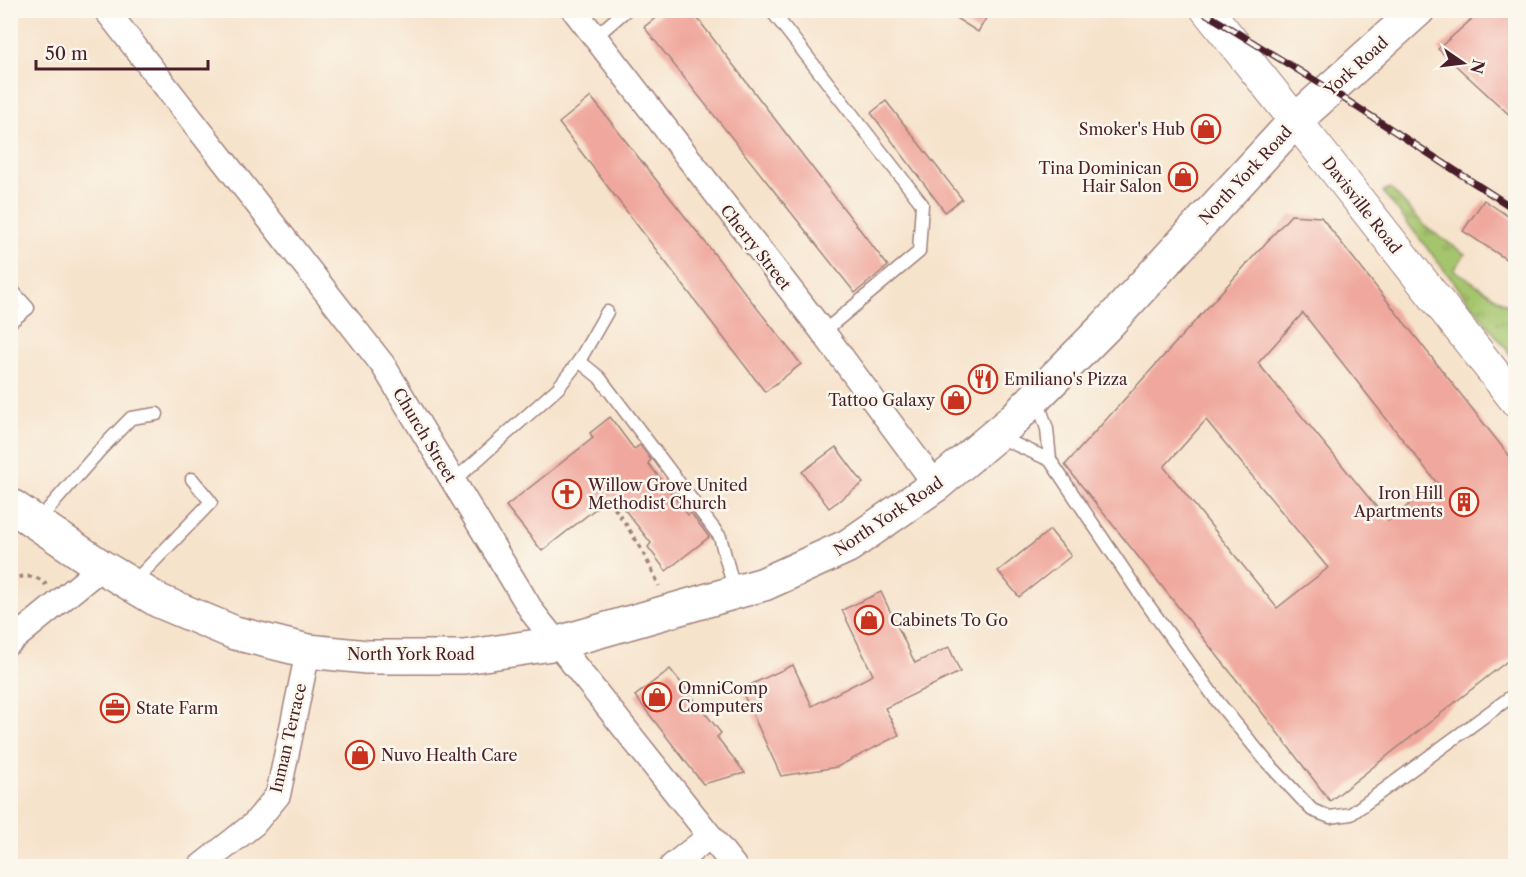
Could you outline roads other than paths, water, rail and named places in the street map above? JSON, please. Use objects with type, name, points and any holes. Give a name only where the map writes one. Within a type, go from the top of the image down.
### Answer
[{"type":"highway","name":"York Road","points":[[1295,121],[1418,10]]},
{"type":"highway","name":"North York Road","points":[[24,514],[102,567],[159,601],[235,633],[308,651],[367,657],[464,657],[558,643],[764,584],[848,546],[936,485],[987,442],[1105,327],[1295,121]]},
{"type":"street","name":"Church Street","points":[[106,10],[382,364],[533,613],[734,867]]},
{"type":"street","name":"Cherry Street","points":[[574,10],[823,332],[936,485]]},
{"type":"street","name":"Davisville Road","points":[[1207,10],[1515,401]]},
{"type":"street","points":[[10,642],[102,567]]},
{"type":"street","name":"Inman Terrace","points":[[201,867],[254,825],[278,795],[308,651]]},
{"type":"street","points":[[672,867],[710,836]]},
{"type":"lane","points":[[594,38],[626,10]]},
{"type":"lane","points":[[771,10],[922,204],[920,252],[823,332]]},
{"type":"lane","points":[[10,288],[28,308],[10,322]]},
{"type":"lane","points":[[452,480],[558,388],[579,361],[607,312]]},
{"type":"lane","points":[[579,361],[599,377],[720,537],[735,592]]},
{"type":"lane","points":[[1036,396],[1047,429],[1050,460],[1140,594],[1218,702],[1267,762],[1312,810],[1330,817],[1351,814],[1515,693]]},
{"type":"lane","points":[[24,514],[100,450],[131,418],[157,414]]},
{"type":"lane","points":[[987,442],[1050,460]]},
{"type":"lane","points":[[131,585],[211,502],[192,479]]},
{"type":"railway","points":[[1200,10],[1329,89],[1516,210]]},
{"type":"place","name":"Smoker's Hub","points":[[1206,129]]},
{"type":"place","name":"Tina Dominican Hair Salon","points":[[1183,177]]},
{"type":"place","name":"Emiliano's Pizza","points":[[983,379]]},
{"type":"place","name":"Tattoo Galaxy","points":[[956,400]]},
{"type":"place","name":"Willow Grove United Methodist Church","points":[[567,494]]},
{"type":"place","name":"Iron Hill Apartments","points":[[1464,502]]},
{"type":"place","name":"Cabinets To Go","points":[[869,620]]},
{"type":"place","name":"OmniComp Computers","points":[[657,697]]},
{"type":"place","name":"State Farm","points":[[115,708]]},
{"type":"place","name":"Nuvo Health Care","points":[[360,755]]}]
